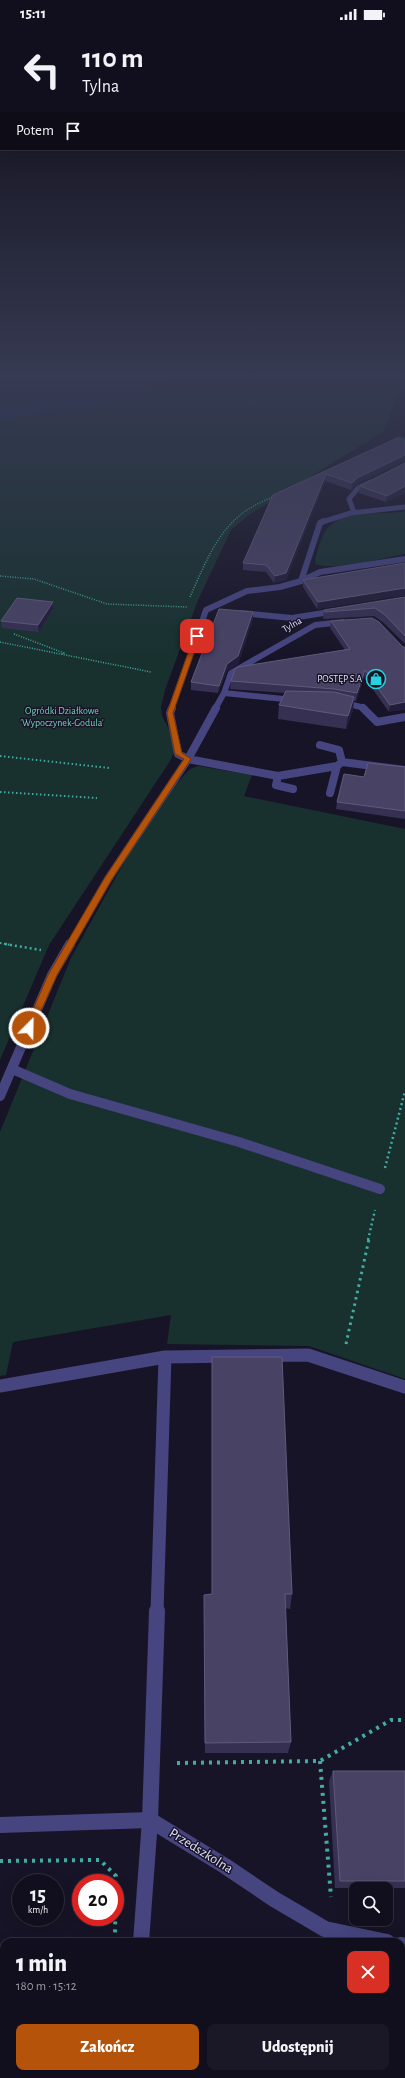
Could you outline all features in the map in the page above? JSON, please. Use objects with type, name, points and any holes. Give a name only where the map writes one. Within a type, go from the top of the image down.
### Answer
[{"type":"street","points":[[354,512],[349,499],[358,488],[378,478]]},
{"type":"street","points":[[389,510],[405,502]]},
{"type":"street","points":[[301,581],[320,523],[341,513],[389,510],[405,507]]},
{"type":"street","points":[[405,559],[320,572],[301,581],[280,587],[247,591],[206,610],[170,713],[178,754],[188,759],[278,776],[340,764],[405,770]]},
{"type":"street","points":[[206,610],[221,611]]},
{"type":"street","points":[[237,613],[292,618],[343,610]]},
{"type":"street","name":"Tylna","points":[[0,1096],[52,975],[108,879],[188,759],[224,693],[231,673],[315,625],[353,621]]},
{"type":"street","points":[[224,693],[283,700],[304,700]]},
{"type":"street","points":[[333,701],[361,706],[377,722],[405,717]]},
{"type":"street","points":[[320,746],[337,748],[341,751],[340,764],[330,793]]},
{"type":"street","points":[[278,776],[276,785],[293,789]]},
{"type":"street","points":[[12,1069],[70,1094],[239,1142],[380,1189]]},
{"type":"street","points":[[0,1386],[165,1357],[308,1355],[405,1387]]},
{"type":"street","points":[[141,1938],[150,1820],[165,1357]]},
{"type":"street","points":[[0,1825],[150,1820]]},
{"type":"street","name":"Przedszkolna","points":[[150,1820],[225,1866],[274,1899],[325,1929],[368,1938]]},
{"type":"path","points":[[189,600],[207,558],[221,534],[246,511],[277,495]]},
{"type":"path","points":[[0,576],[34,579],[107,604],[186,606],[206,610]]},
{"type":"path","points":[[14,634],[64,653],[62,654]]},
{"type":"path","points":[[0,642],[151,672]]},
{"type":"path","points":[[0,756],[109,768]]},
{"type":"path","points":[[0,792],[97,798]]},
{"type":"path","points":[[0,943],[33,947],[63,957]]},
{"type":"path","points":[[344,1366],[349,1327],[380,1189],[405,1091]]},
{"type":"path","points":[[152,1764],[320,1761],[392,1720],[405,1720]]},
{"type":"path","points":[[320,1761],[331,1897]]},
{"type":"path","points":[[0,1861],[100,1860],[116,1876],[115,1938]]},
{"type":"green space","name":"Ogródki Działkowe 'Wypoczynek-Godula'","points":[[0,468],[325,468],[249,515],[231,530],[198,600],[165,690],[161,707],[162,716],[173,737],[175,750],[170,761],[49,945],[0,1060]]},
{"type":"green space","points":[[405,511],[405,554],[346,565],[324,566],[315,564],[320,543],[326,531],[334,523],[355,515]]},
{"type":"green space","points":[[198,766],[252,775],[244,796],[405,829],[405,1379],[309,1346],[167,1344],[171,1315],[13,1342],[6,1375],[0,1376],[0,1132],[71,958],[127,857],[172,788],[190,769]]},
{"type":"building","points":[[332,468],[379,468],[357,478],[352,483],[326,474],[286,573],[275,576],[266,565],[243,563],[273,495]]},
{"type":"building","points":[[396,468],[405,468],[405,486],[387,496],[360,486]]},
{"type":"building","points":[[405,563],[405,588],[318,602],[303,580]]},
{"type":"building","points":[[405,597],[405,636],[385,615],[375,608],[325,612],[324,610]]},
{"type":"building","points":[[17,598],[53,602],[38,625],[1,621]]},
{"type":"building","points":[[219,609],[253,612],[238,656],[227,664],[219,686],[191,682]]},
{"type":"building","points":[[372,618],[379,622],[403,647],[405,647],[405,702],[390,705],[365,670],[357,693],[334,689],[231,681],[235,669],[238,667],[350,649],[331,621]]},
{"type":"building","points":[[286,691],[334,692],[354,697],[348,716],[279,705]]},
{"type":"building","points":[[368,763],[405,767],[405,811],[337,802],[344,774],[364,777]]},
{"type":"building","points":[[212,1357],[282,1357],[292,1594],[285,1594],[291,1742],[205,1743],[204,1595],[212,1594]]},
{"type":"building","points":[[333,1771],[405,1771],[405,1881],[340,1881]]},
{"type":"place","name":"POSTĘP S.A","points":[[376,679]]},
{"type":"route","points":[[29,1028],[52,975],[108,879],[188,759],[178,754],[170,713],[197,636]]}]
